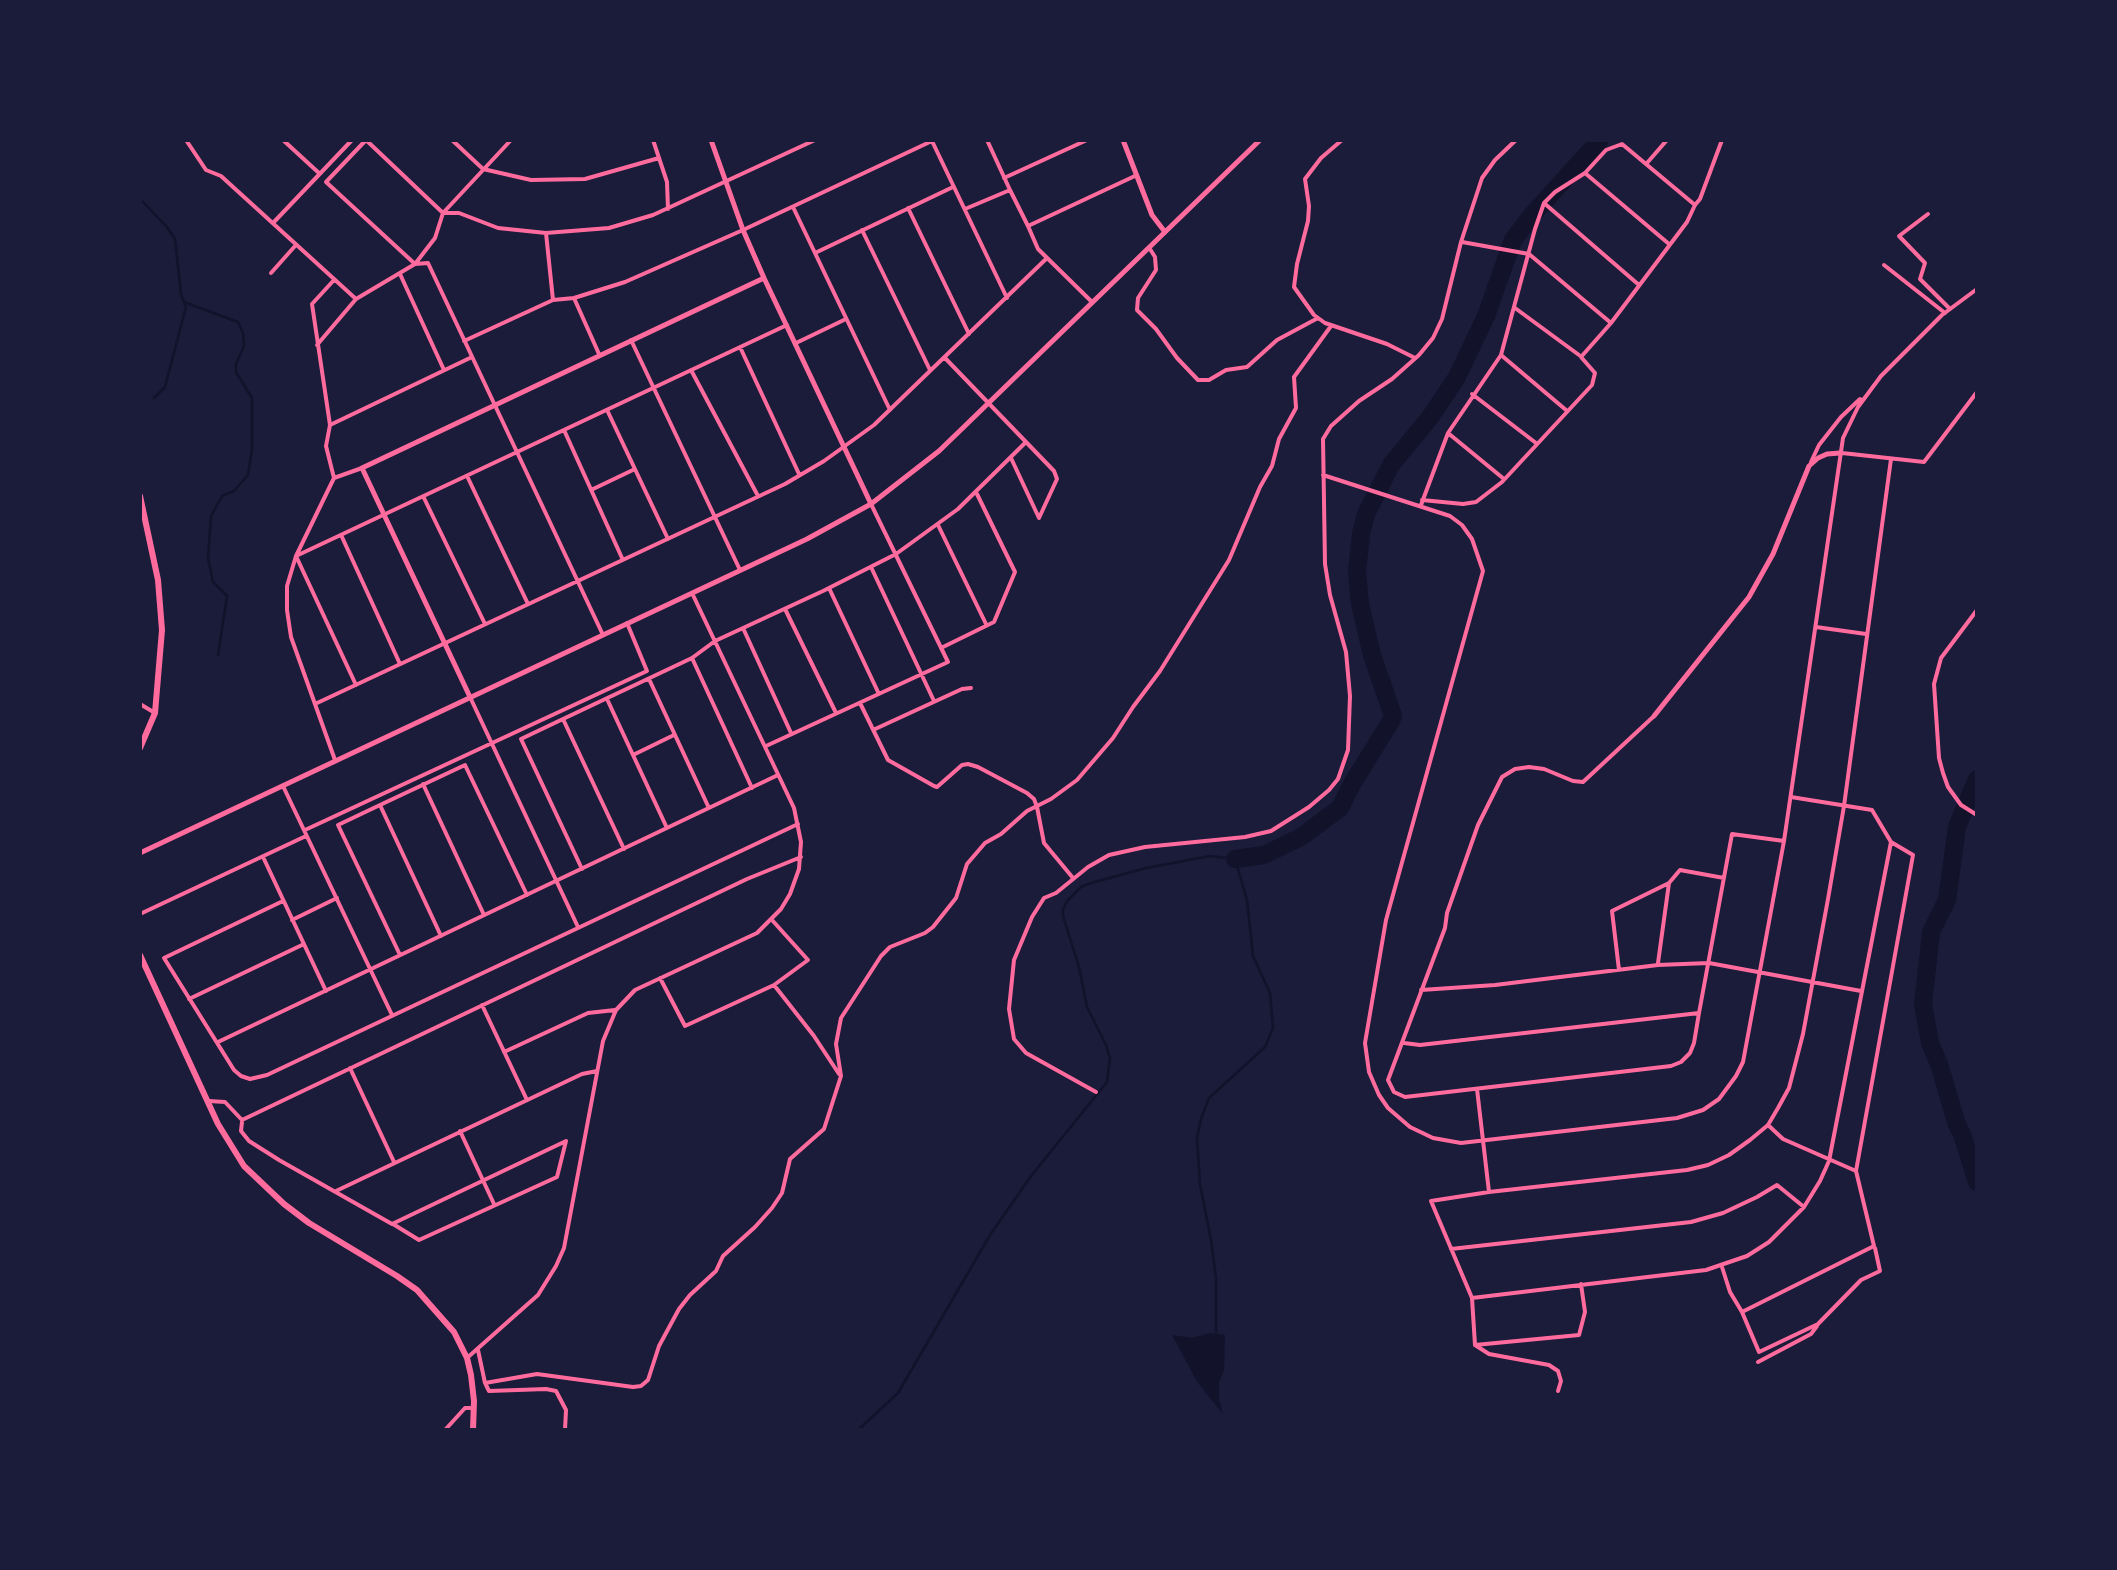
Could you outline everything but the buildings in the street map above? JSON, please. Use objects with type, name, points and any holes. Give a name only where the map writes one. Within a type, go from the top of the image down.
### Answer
[{"type":"main road","points":[[140,496],[162,618],[158,693],[140,748]]},
{"type":"main road","points":[[140,954],[207,1101],[244,1166],[309,1224],[417,1290],[454,1332],[467,1358],[473,1430]]},
{"type":"street","points":[[186,140],[206,170],[221,176],[356,299]]},
{"type":"street","points":[[282,140],[320,174]]},
{"type":"street","points":[[273,224],[352,140]]},
{"type":"street","points":[[603,634],[428,263],[415,264],[326,182],[366,140],[443,213],[459,213],[498,228],[546,233],[609,228],[668,209],[815,140]]},
{"type":"street","points":[[452,140],[484,169],[531,180],[600,176],[659,158]]},
{"type":"street","points":[[317,345],[356,299],[415,264],[435,238],[443,213],[510,140]]},
{"type":"street","points":[[653,140],[667,182],[668,209]]},
{"type":"street","points":[[711,140],[764,278],[948,662],[765,747]]},
{"type":"street","points":[[464,341],[553,300],[574,298],[625,282],[933,140],[1007,298]]},
{"type":"street","points":[[986,140],[1038,249],[1092,302]]},
{"type":"street","points":[[1004,178],[1087,140]]},
{"type":"street","points":[[1124,140],[1152,215],[1165,232]]},
{"type":"street","points":[[140,853],[740,570],[871,504],[930,459],[1260,140]]},
{"type":"street","points":[[1291,140],[1303,140]]},
{"type":"street","points":[[1342,140],[1308,173],[1308,221],[1294,284],[1318,318],[1331,326],[1416,358]]},
{"type":"street","points":[[1096,1092],[1026,1052],[1014,1039],[1010,1020],[1014,960],[1032,917],[1044,898],[1117,852],[1228,840],[1271,830],[1304,812],[1338,779],[1350,733],[1349,676],[1326,574],[1322,448],[1328,430],[1359,401],[1392,379],[1428,344],[1442,318],[1482,178],[1494,160],[1516,140]]},
{"type":"street","points":[[1648,163],[1667,140]]},
{"type":"street","points":[[1581,356],[1640,286],[1686,222],[1700,199],[1722,140]]},
{"type":"street","points":[[1421,503],[1448,433],[1501,355],[1535,229],[1544,203],[1554,192],[1585,173],[1606,150],[1622,144],[1694,204]]},
{"type":"street","points":[[1585,173],[1670,245]]},
{"type":"street","points":[[1028,226],[1137,175]]},
{"type":"street","points":[[815,252],[953,187]]},
{"type":"street","points":[[965,209],[1010,190]]},
{"type":"street","points":[[1544,203],[1640,286]]},
{"type":"street","points":[[793,207],[890,410]]},
{"type":"street","points":[[908,208],[969,334]]},
{"type":"street","points":[[1928,214],[1899,236],[1925,264],[1920,280],[1947,311]]},
{"type":"street","points":[[862,230],[931,372]]},
{"type":"street","points":[[546,233],[553,300]]},
{"type":"street","points":[[1462,242],[1529,254],[1611,323]]},
{"type":"street","points":[[271,272],[296,245]]},
{"type":"street","points":[[1149,248],[1156,270],[1138,298],[1138,310],[1198,380],[1248,366],[1277,340],[1318,318]]},
{"type":"street","points":[[315,704],[715,517],[845,448],[931,372],[1047,258]]},
{"type":"street","points":[[1884,265],[1947,311]]},
{"type":"street","points":[[400,274],[445,370]]},
{"type":"street","points":[[334,478],[764,278]]},
{"type":"street","points":[[334,280],[312,304],[330,426],[326,446],[334,478],[296,556],[287,586],[287,610],[296,655],[336,761]]},
{"type":"street","points":[[1784,842],[1732,834],[1694,1043],[1682,1062],[1477,1090],[1405,1097],[1394,1092],[1388,1080],[1445,928],[1478,825],[1502,778],[1529,766],[1582,782],[1654,716],[1761,578],[1819,445],[1841,417],[1947,311],[1976,291]]},
{"type":"street","points":[[574,298],[599,354]]},
{"type":"street","points":[[1421,503],[1476,502],[1504,479],[1592,385],[1595,373],[1581,356],[1515,308]]},
{"type":"street","points":[[796,343],[846,319]]},
{"type":"street","points":[[296,556],[787,325]]},
{"type":"street","points":[[486,1383],[538,1374],[619,1386],[640,1386],[648,1380],[660,1346],[690,1294],[772,1208],[782,1192],[790,1159],[824,1129],[841,1076],[836,1044],[841,1018],[881,956],[890,946],[933,926],[956,898],[965,869],[976,851],[1072,785],[1113,738],[1215,586],[1296,408],[1294,377],[1331,326]]},
{"type":"street","points":[[631,340],[740,570]]},
{"type":"street","points":[[740,347],[800,474]]},
{"type":"street","points":[[1501,355],[1566,411]]},
{"type":"street","points":[[330,426],[472,357]]},
{"type":"street","points":[[945,358],[1054,470],[1058,479],[1039,518],[1011,458]]},
{"type":"street","points":[[691,370],[758,496]]},
{"type":"street","points":[[1323,476],[1421,503],[1450,516],[1472,539],[1483,571],[1386,920],[1365,1030],[1365,1056],[1379,1096],[1410,1127],[1433,1138],[1461,1143],[1677,1118],[1703,1110],[1727,1090],[1743,1062],[1784,842],[1840,453],[1850,421],[1868,392]]},
{"type":"street","points":[[1809,466],[1827,454],[1840,453],[1924,462],[1977,392]]},
{"type":"street","points":[[1472,394],[1536,443]]},
{"type":"street","points":[[607,410],[668,539]]},
{"type":"street","points":[[564,430],[623,560]]},
{"type":"street","points":[[1448,433],[1504,479]]},
{"type":"street","points":[[582,869],[522,739],[896,554],[976,492],[1026,442]]},
{"type":"street","points":[[1475,1345],[1472,1298],[1431,1200],[1708,1165],[1730,1154],[1768,1124],[1789,1088],[1803,1034],[1844,806],[1891,458]]},
{"type":"street","points":[[362,468],[578,927]]},
{"type":"street","points":[[591,490],[635,470]]},
{"type":"street","points":[[467,476],[528,604]]},
{"type":"street","points":[[941,648],[994,622],[1015,572],[976,492]]},
{"type":"street","points":[[423,496],[485,624]]},
{"type":"street","points":[[938,524],[986,626]]},
{"type":"street","points":[[341,535],[400,664]]},
{"type":"street","points":[[296,556],[356,685]]},
{"type":"street","points":[[871,567],[934,702]]},
{"type":"street","points":[[828,588],[879,694]]},
{"type":"street","points":[[467,1358],[538,1295],[564,1248],[597,1071],[608,1025],[616,1010],[635,990],[741,941],[772,920],[790,894],[801,857],[794,808],[692,592]]},
{"type":"street","points":[[785,609],[836,714]]},
{"type":"street","points":[[1977,610],[1942,658],[1934,699],[1940,758],[1948,787],[1961,805],[1977,816]]},
{"type":"street","points":[[140,914],[647,670],[626,624]]},
{"type":"street","points":[[1816,627],[1868,634]]},
{"type":"street","points":[[744,628],[792,734]]},
{"type":"street","points":[[692,658],[752,788]]},
{"type":"street","points":[[649,679],[709,808]]},
{"type":"street","points":[[873,730],[971,688]]},
{"type":"street","points":[[607,699],[667,828]]},
{"type":"street","points":[[860,703],[888,760],[934,786],[962,765],[973,765],[1032,797],[1044,843],[1073,878]]},
{"type":"street","points":[[140,704],[154,713]]},
{"type":"street","points":[[563,719],[624,849]]},
{"type":"street","points":[[634,755],[674,735]]},
{"type":"street","points":[[400,955],[338,825],[465,764],[527,895]]},
{"type":"street","points":[[217,1042],[778,775]]},
{"type":"street","points":[[423,784],[484,915]]},
{"type":"street","points":[[283,786],[392,1015]]},
{"type":"street","points":[[1758,1362],[1811,1334],[1861,1280],[1880,1270],[1856,1171],[1914,854],[1891,842],[1872,810],[1791,797]]},
{"type":"street","points":[[380,805],[441,936]]},
{"type":"street","points":[[283,901],[164,958],[241,1076],[258,1079],[798,824]]},
{"type":"street","points":[[1472,1298],[1722,1266],[1770,1242],[1804,1207],[1829,1161],[1891,842]]},
{"type":"street","points":[[242,1120],[801,857]]},
{"type":"street","points":[[263,858],[326,991]]},
{"type":"street","points":[[1618,970],[1612,911],[1669,883],[1680,870],[1724,878]]},
{"type":"street","points":[[1658,965],[1669,883]]},
{"type":"street","points":[[292,920],[337,898]]},
{"type":"street","points":[[660,978],[685,1026],[774,986],[808,960],[772,920]]},
{"type":"street","points":[[189,999],[303,944]]},
{"type":"street","points":[[1421,990],[1708,963],[1861,991]]},
{"type":"street","points":[[774,986],[841,1076]]},
{"type":"street","points":[[482,1005],[527,1100]]},
{"type":"street","points":[[504,1052],[588,1013],[616,1010]]},
{"type":"street","points":[[1402,1042],[1420,1045],[1699,1013]]},
{"type":"street","points":[[350,1068],[394,1162]]},
{"type":"street","points":[[336,1191],[582,1074],[597,1071]]},
{"type":"street","points":[[1477,1090],[1489,1192]]},
{"type":"street","points":[[207,1101],[225,1102],[242,1120]]},
{"type":"street","points":[[242,1120],[240,1130],[249,1141],[419,1240],[558,1177],[566,1141],[392,1224]]},
{"type":"street","points":[[1768,1124],[1783,1139],[1856,1171]]},
{"type":"street","points":[[460,1131],[494,1204]]},
{"type":"street","points":[[1451,1249],[1691,1222],[1723,1214],[1777,1185],[1804,1207]]},
{"type":"street","points":[[1742,1312],[1874,1246]]},
{"type":"street","points":[[1722,1266],[1759,1352],[1818,1324]]},
{"type":"street","points":[[1475,1345],[1579,1335],[1586,1312],[1581,1284]]},
{"type":"street","points":[[1475,1345],[1488,1354],[1549,1365],[1558,1371],[1558,1391]]},
{"type":"street","points":[[478,1350],[489,1391],[556,1392],[566,1410],[565,1430]]},
{"type":"street","points":[[445,1430],[465,1408],[474,1408]]},
{"type":"shaded area","points":[[1210,1333],[1225,1335],[1224,1370],[1219,1382],[1223,1414],[1198,1383],[1172,1335],[1192,1338]]},
{"type":"waterway","points":[[1235,859],[1264,855],[1301,837],[1340,808],[1391,721],[1393,716],[1360,604],[1357,572],[1366,514],[1391,465],[1457,377],[1486,316],[1513,240],[1600,140]]},
{"type":"waterway","points":[[140,199],[175,239],[186,307],[165,387],[154,398]]},
{"type":"waterway","points":[[184,302],[238,322],[244,346],[236,372],[252,398],[248,475],[234,491],[222,496],[211,516],[208,558],[213,582],[227,596],[218,655]]},
{"type":"waterway","points":[[1977,779],[1957,827],[1947,900],[1931,932],[1923,1004],[1930,1043],[1977,1182]]},
{"type":"waterway","points":[[858,1430],[898,1393],[990,1235],[1031,1176],[1107,1082],[1110,1058],[1087,1007],[1063,916],[1068,900],[1091,883],[1210,856],[1235,859],[1247,900],[1253,956],[1270,993],[1273,1028],[1265,1047],[1209,1098],[1197,1138],[1200,1184],[1216,1278],[1216,1332]]}]
